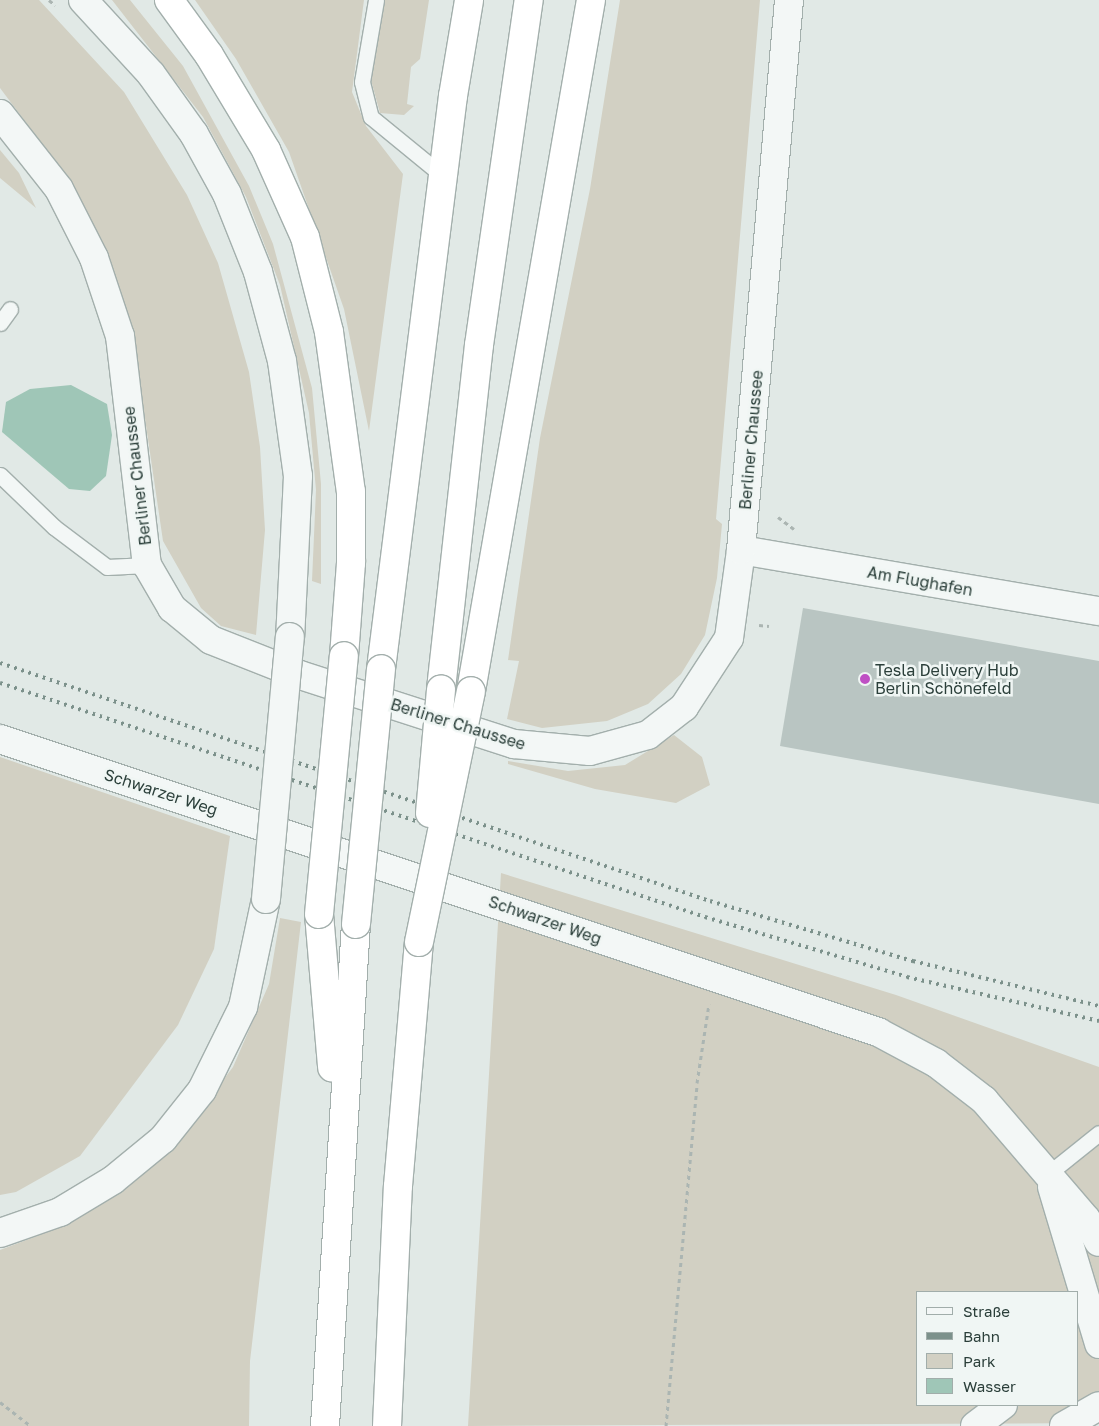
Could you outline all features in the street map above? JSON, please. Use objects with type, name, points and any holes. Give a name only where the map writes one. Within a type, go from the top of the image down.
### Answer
[{"type":"highway","points":[[169,0],[209,55],[266,150],[305,237],[329,332],[351,492],[352,563],[319,914],[340,1148]]},
{"type":"highway","points":[[325,1426],[340,1148],[356,924],[381,669],[443,176],[469,0]]},
{"type":"highway","points":[[387,1426],[398,1186],[441,689],[478,354],[529,0]]},
{"type":"highway","points":[[419,942],[471,692],[592,0]]},
{"type":"street","name":"Berliner Chaussee","points":[[0,114],[59,190],[94,258],[120,336],[148,565],[172,608],[211,640],[236,652],[514,744],[590,751],[648,735],[684,707],[729,638],[742,550],[789,0]]},
{"type":"street","points":[[0,1233],[60,1212],[114,1180],[164,1139],[202,1090],[232,1036],[258,948],[266,900],[290,637],[298,476],[282,361],[258,272],[227,194],[194,134],[152,74],[71,5]]},
{"type":"street","name":"Am Flughafen","points":[[742,550],[1099,612]]},
{"type":"street","name":"Schwarzer Weg","points":[[0,739],[878,1032],[936,1063],[984,1100],[1095,1231]]},
{"type":"street","name":"Schwarzer Weg","points":[[1048,1174],[1099,1343]]},
{"type":"street","points":[[1079,1354],[1099,1343]]},
{"type":"street","points":[[975,1426],[1002,1406]]},
{"type":"street","points":[[1064,1426],[1099,1406]]},
{"type":"lane","points":[[376,0],[362,82],[371,116],[443,176]]},
{"type":"lane","points":[[0,323],[10,309]]},
{"type":"lane","points":[[0,475],[54,527],[107,567],[148,565]]},
{"type":"lane","points":[[1048,1174],[1099,1133]]},
{"type":"path","points":[[49,0],[71,5]]},
{"type":"path","points":[[666,1426],[697,1083],[713,976]]},
{"type":"path","points":[[0,1402],[31,1426]]},
{"type":"green space","points":[[0,0],[39,0],[124,92],[187,195],[218,263],[249,372],[260,447],[265,530],[256,635],[221,626],[201,608],[163,541],[134,344],[75,188],[0,88]]},
{"type":"green space","points":[[112,0],[130,0],[183,66],[249,186],[273,244],[312,388],[321,484],[321,584],[312,581],[316,490],[309,413],[280,285],[246,197],[203,117]]},
{"type":"green space","points":[[195,0],[364,0],[352,92],[366,126],[403,174],[369,431],[344,309],[289,152],[236,59]]},
{"type":"green space","points":[[383,0],[429,0],[420,59],[411,67],[407,104],[414,106],[404,115],[380,113],[369,73]]},
{"type":"green space","points":[[620,0],[760,0],[716,519],[722,524],[717,578],[705,635],[681,674],[648,704],[607,721],[542,728],[507,719],[519,661],[508,660],[540,438],[590,189]]},
{"type":"green space","points":[[0,150],[19,173],[36,208],[0,178]]},
{"type":"green space","points":[[674,735],[702,757],[710,785],[676,803],[595,789],[508,764],[508,761],[568,771],[625,765]]},
{"type":"green space","points":[[0,757],[230,836],[214,949],[178,1025],[80,1156],[16,1192],[0,1195]]},
{"type":"green space","points":[[501,873],[896,995],[1099,1067],[1099,1423],[468,1426]]},
{"type":"green space","points":[[280,918],[301,922],[250,1361],[249,1426],[0,1426],[0,1250],[50,1231],[96,1205],[171,1149],[233,1067],[269,984]]},
{"type":"water","points":[[71,385],[107,404],[112,435],[106,476],[90,491],[69,489],[2,432],[6,402],[30,389]]},
{"type":"building","points":[[803,608],[1099,661],[1099,804],[780,746]]},
{"type":"railway","points":[[0,663],[710,901],[913,961],[1099,1006]]},
{"type":"railway","points":[[0,683],[705,917],[907,977],[1099,1021]]},
{"type":"place","name":"Tesla Delivery Hub Berlin Schönefeld","points":[[865,679]]}]
